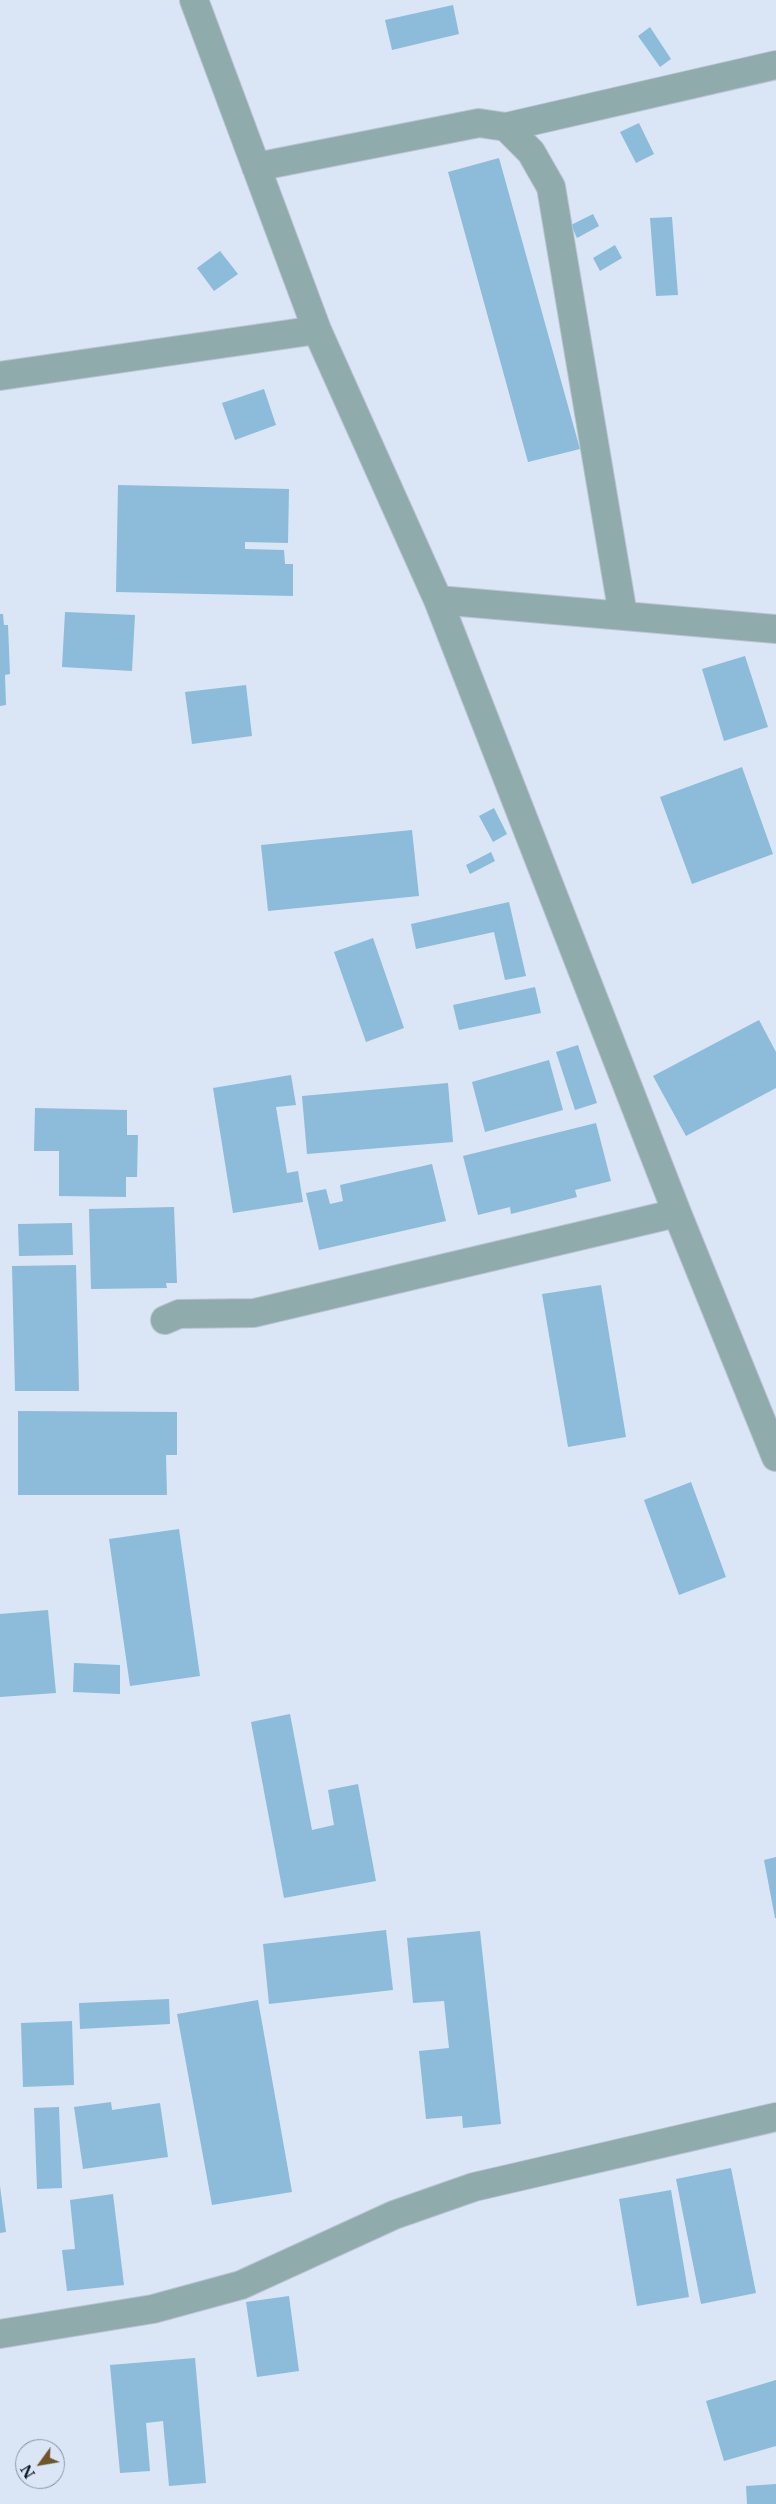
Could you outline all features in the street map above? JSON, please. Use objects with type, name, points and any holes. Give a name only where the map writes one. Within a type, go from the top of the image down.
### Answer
[{"type":"street","points":[[194,0],[317,330],[438,600],[678,1213],[776,1457]]},
{"type":"street","points":[[256,167],[479,123],[506,127],[776,65]]},
{"type":"street","points":[[506,127],[531,152],[551,188],[623,615]]},
{"type":"street","points":[[0,376],[317,330]]},
{"type":"street","points":[[438,600],[776,629]]},
{"type":"street","points":[[165,1320],[179,1314],[254,1313],[678,1213]]},
{"type":"street","points":[[0,2334],[152,2309],[241,2285],[394,2215],[474,2187],[776,2117]]},
{"type":"building","points":[[453,5],[459,34],[392,50],[385,20]]},
{"type":"building","points":[[650,27],[671,59],[660,67],[638,36]]},
{"type":"building","points":[[639,123],[654,154],[636,163],[620,132]]},
{"type":"building","points":[[499,158],[580,449],[528,462],[448,172]]},
{"type":"building","points":[[593,214],[599,226],[577,238],[571,225]]},
{"type":"building","points":[[672,217],[678,295],[656,296],[650,218]]},
{"type":"building","points":[[615,245],[622,258],[600,271],[593,258]]},
{"type":"building","points":[[220,251],[238,274],[214,291],[197,268]]},
{"type":"building","points":[[264,389],[276,425],[235,440],[222,403]]},
{"type":"building","points":[[118,485],[289,489],[288,543],[245,542],[245,549],[284,550],[285,564],[293,564],[293,596],[116,592]]},
{"type":"building","points":[[65,612],[135,615],[132,671],[62,667]]},
{"type":"building","points":[[0,614],[3,614],[4,625],[8,625],[10,674],[5,675],[6,705],[0,706]]},
{"type":"building","points":[[745,656],[768,727],[724,741],[702,669]]},
{"type":"building","points":[[246,685],[252,736],[192,744],[185,692]]},
{"type":"building","points":[[742,767],[773,854],[692,884],[660,797]]},
{"type":"building","points":[[494,808],[507,834],[493,842],[479,816]]},
{"type":"building","points":[[412,830],[419,896],[268,911],[261,845]]},
{"type":"building","points":[[491,852],[495,861],[470,874],[466,865]]},
{"type":"building","points":[[509,902],[526,976],[505,980],[494,932],[416,949],[411,924]]},
{"type":"building","points":[[373,938],[404,1028],[366,1042],[334,952]]},
{"type":"building","points":[[535,987],[541,1013],[459,1030],[453,1005]]},
{"type":"building","points":[[759,1020],[776,1052],[776,1088],[686,1136],[653,1076]]},
{"type":"building","points":[[578,1045],[597,1103],[575,1110],[556,1052]]},
{"type":"building","points":[[549,1060],[563,1110],[485,1132],[472,1082]]},
{"type":"building","points":[[291,1075],[296,1105],[276,1107],[287,1173],[298,1171],[303,1202],[233,1213],[213,1088]]},
{"type":"building","points":[[448,1083],[453,1142],[307,1154],[302,1096]]},
{"type":"building","points":[[35,1108],[127,1110],[127,1135],[138,1135],[137,1177],[126,1177],[126,1197],[59,1196],[59,1151],[34,1151]]},
{"type":"building","points":[[596,1123],[611,1181],[575,1190],[577,1197],[511,1214],[510,1207],[478,1215],[463,1156]]},
{"type":"building","points":[[432,1164],[446,1221],[319,1250],[306,1193],[326,1189],[330,1204],[343,1201],[340,1185]]},
{"type":"building","points":[[174,1207],[177,1283],[166,1283],[167,1288],[91,1289],[89,1209]]},
{"type":"building","points":[[72,1223],[73,1255],[19,1256],[18,1224]]},
{"type":"building","points":[[76,1265],[79,1391],[15,1391],[12,1266]]},
{"type":"building","points":[[601,1285],[626,1437],[568,1447],[542,1294]]},
{"type":"building","points":[[18,1411],[177,1412],[177,1455],[166,1455],[167,1495],[18,1495]]},
{"type":"building","points":[[691,1482],[726,1577],[679,1595],[644,1500]]},
{"type":"building","points":[[179,1529],[200,1676],[130,1686],[109,1539]]},
{"type":"building","points":[[48,1610],[56,1693],[0,1697],[0,1614]]},
{"type":"building","points":[[74,1663],[120,1665],[120,1694],[73,1692]]},
{"type":"building","points":[[290,1714],[312,1830],[334,1825],[328,1790],[358,1784],[376,1881],[284,1898],[251,1722]]},
{"type":"building","points":[[776,1857],[776,1918],[775,1918],[764,1860]]},
{"type":"building","points":[[386,1930],[393,1990],[269,2004],[263,1944]]},
{"type":"building","points":[[480,1931],[501,2124],[463,2128],[462,2116],[426,2119],[419,2051],[449,2048],[444,2001],[413,2003],[407,1938]]},
{"type":"building","points":[[169,1999],[170,2024],[80,2029],[79,2003]]},
{"type":"building","points":[[258,2000],[292,2192],[212,2205],[177,2014]]},
{"type":"building","points":[[72,2021],[74,2085],[23,2087],[21,2023]]},
{"type":"building","points":[[111,2102],[112,2110],[160,2103],[168,2157],[83,2169],[74,2107]]},
{"type":"building","points":[[59,2107],[62,2188],[37,2189],[34,2108]]},
{"type":"building","points":[[731,2168],[756,2293],[701,2304],[676,2179]]},
{"type":"building","points":[[0,2186],[6,2232],[0,2233]]},
{"type":"building","points":[[671,2190],[689,2297],[637,2306],[619,2199]]},
{"type":"building","points":[[113,2194],[124,2285],[67,2291],[62,2250],[75,2249],[70,2200]]},
{"type":"building","points":[[289,2296],[299,2371],[257,2377],[246,2302]]},
{"type":"building","points":[[195,2358],[206,2483],[169,2486],[163,2421],[146,2423],[150,2471],[120,2473],[110,2365]]},
{"type":"building","points":[[776,2380],[776,2446],[724,2461],[706,2401]]},
{"type":"building","points":[[776,2484],[776,2504],[747,2504],[746,2486]]}]
